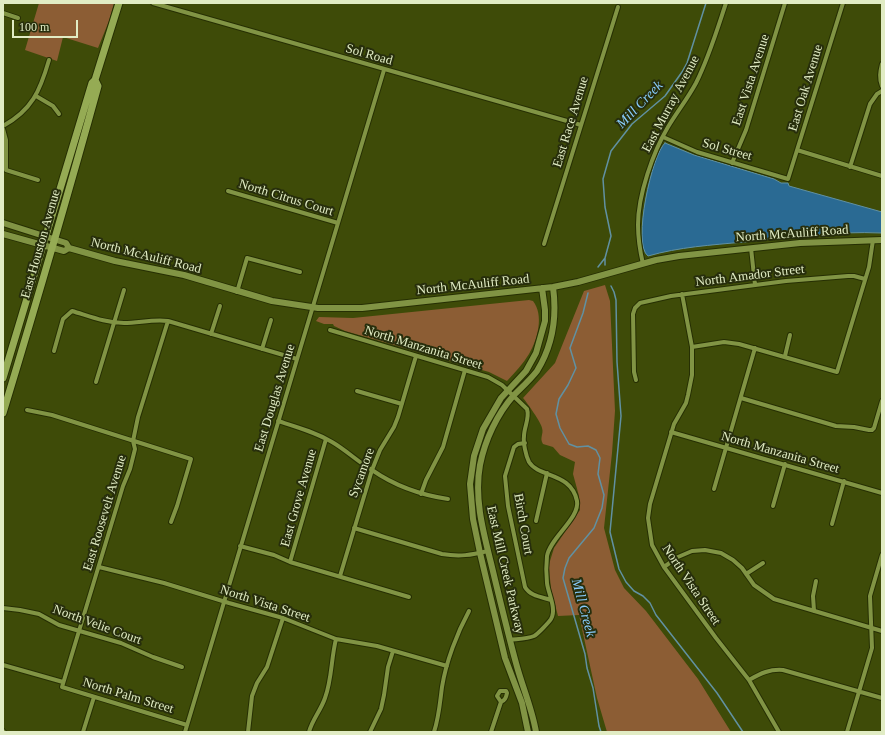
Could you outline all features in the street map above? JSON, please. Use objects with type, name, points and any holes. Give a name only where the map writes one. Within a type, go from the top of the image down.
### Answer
[{"type":"main road","name":"East Houston Avenue","points":[[3,378],[92,83],[95,80],[119,3]]},
{"type":"main road","name":"East Houston Avenue","points":[[3,413],[53,248],[98,86],[95,80]]},
{"type":"street","name":"Sol Road","points":[[153,3],[581,125]]},
{"type":"street","name":"East Murray Avenue","points":[[643,264],[638,233],[640,208],[644,188],[653,159],[663,137],[685,102],[701,72],[715,38],[726,3]]},
{"type":"street","name":"East Vista Avenue","points":[[732,162],[746,130],[785,3]]},
{"type":"street","name":"East Oak Avenue","points":[[788,179],[843,3]]},
{"type":"street","name":"East Race Avenue","points":[[544,244],[618,7]]},
{"type":"street","points":[[3,13],[18,18]]},
{"type":"street","points":[[38,180],[6,170],[6,140],[3,127],[22,113],[36,96],[49,60]]},
{"type":"street","points":[[882,64],[880,72],[882,86]]},
{"type":"street","name":"East Douglas Avenue","points":[[185,732],[384,70]]},
{"type":"street","points":[[850,167],[870,104],[882,90]]},
{"type":"street","points":[[36,96],[53,106],[59,114]]},
{"type":"street","name":"Sol Street","points":[[663,137],[685,148],[788,179]]},
{"type":"street","points":[[797,150],[882,176]]},
{"type":"street","name":"North Citrus Court","points":[[228,191],[338,224]]},
{"type":"street","name":"North McAuliff Road","points":[[3,223],[66,243],[69,248],[115,261],[184,275],[237,292],[279,303],[313,308],[362,308],[553,287],[679,256],[831,241],[882,240]]},
{"type":"street","name":"North McAuliff Road","points":[[3,234],[64,251],[69,248]]},
{"type":"street","points":[[692,348],[724,342],[740,344],[837,372],[866,279],[873,240]]},
{"type":"street","points":[[751,248],[755,285]]},
{"type":"street","points":[[237,292],[247,258],[300,272]]},
{"type":"street","name":"North Amador Street","points":[[636,380],[634,372],[633,314],[635,308],[640,303],[682,294],[786,281],[848,276],[866,279]]},
{"type":"street","name":"East Mill Creek Parkway","points":[[536,732],[531,709],[516,664],[488,551],[478,503],[478,490],[480,464],[494,425],[514,396],[536,371],[548,349],[552,336],[555,308],[553,287]]},
{"type":"street","name":"East Mill Creek Parkway","points":[[528,732],[522,703],[505,658],[480,553],[470,499],[471,469],[483,429],[501,398],[526,371],[536,354],[540,343],[545,321],[542,288]]},
{"type":"street","points":[[96,382],[124,290]]},
{"type":"street","name":"North Vista Street","points":[[682,294],[692,348],[693,365],[690,389],[686,402],[676,418],[650,504],[648,518],[652,545],[664,567],[749,680],[779,732]]},
{"type":"street","points":[[212,334],[220,306]]},
{"type":"street","points":[[54,351],[63,319],[72,311],[114,322],[123,323],[152,320],[168,322],[297,360]]},
{"type":"street","points":[[262,349],[271,320]]},
{"type":"street","name":"East Roosevelt Avenue","points":[[62,687],[123,486],[130,469],[135,449],[133,441],[138,417],[168,322]]},
{"type":"street","name":"North Manzanita Street","points":[[330,330],[466,370],[494,380],[514,396],[528,412],[524,436],[530,463],[535,468],[564,481],[574,493],[577,502],[573,516],[552,544],[547,556],[547,579],[553,614],[551,619],[535,636],[510,640]]},
{"type":"street","points":[[785,356],[790,336]]},
{"type":"street","points":[[714,489],[755,348]]},
{"type":"street","name":"Sycamore","points":[[340,576],[372,470],[380,450],[394,427],[416,356]]},
{"type":"street","points":[[421,494],[426,480],[443,447],[466,370]]},
{"type":"street","points":[[357,391],[402,404]]},
{"type":"street","points":[[741,398],[836,426],[872,430],[882,401]]},
{"type":"street","points":[[27,410],[52,415],[191,459],[171,522]]},
{"type":"street","points":[[278,422],[309,431],[326,439],[397,485],[421,494],[448,499]]},
{"type":"street","name":"North Manzanita Street","points":[[672,432],[844,481],[882,494]]},
{"type":"street","name":"East Grove Avenue","points":[[290,562],[326,439]]},
{"type":"street","name":"Birch Court","points":[[525,443],[518,444],[514,447],[505,476],[508,506],[525,587],[531,594],[551,600]]},
{"type":"street","points":[[773,506],[785,464]]},
{"type":"street","points":[[536,521],[547,473]]},
{"type":"street","points":[[832,524],[844,481]]},
{"type":"street","points":[[354,528],[442,554],[464,556],[488,551]]},
{"type":"street","points":[[240,546],[408,596]]},
{"type":"street","points":[[664,567],[678,557],[692,552],[705,550],[721,553],[733,560],[754,585],[774,599],[882,631]]},
{"type":"street","points":[[847,732],[872,648],[870,596],[882,555]]},
{"type":"street","points":[[746,574],[763,563]]},
{"type":"street","name":"North Vista Street","points":[[99,567],[164,583],[224,602],[284,618],[336,640],[377,646],[447,666]]},
{"type":"street","points":[[814,611],[816,581]]},
{"type":"street","name":"North Velie Court","points":[[3,608],[31,612],[59,624],[121,643],[153,657],[182,667]]},
{"type":"street","points":[[434,732],[438,719],[442,686],[447,666],[459,629],[469,611]]},
{"type":"street","points":[[248,732],[252,696],[267,667],[284,618]]},
{"type":"street","points":[[309,732],[325,700],[330,684],[336,640]]},
{"type":"street","points":[[370,732],[381,709],[388,667],[393,651]]},
{"type":"street","points":[[3,664],[63,682]]},
{"type":"street","points":[[749,680],[773,669],[783,670],[882,698]]},
{"type":"street","name":"North Palm Street","points":[[62,687],[187,724]]},
{"type":"street","points":[[83,732],[94,697]]},
{"type":"street","points":[[491,732],[500,702]]},
{"type":"shaded area","points":[[39,3],[114,3],[109,21],[98,48],[63,37],[57,61],[25,50]]},
{"type":"shaded area","points":[[605,285],[610,301],[615,411],[604,528],[615,570],[624,588],[646,611],[698,679],[731,732],[607,732],[597,698],[579,615],[558,616],[551,589],[549,568],[554,548],[580,510],[579,496],[573,474],[575,462],[560,455],[553,447],[543,444],[541,440],[541,426],[523,398],[555,363],[584,291]]},
{"type":"shaded area","points":[[529,300],[533,301],[538,313],[539,320],[537,334],[527,358],[507,381],[489,372],[345,331],[334,326],[333,324],[324,324],[316,321],[319,317],[353,318]]},
{"type":"water","points":[[665,143],[694,155],[774,179],[781,183],[788,183],[789,186],[882,212],[882,233],[796,236],[672,250],[648,256],[644,248],[642,235],[643,218],[650,180],[660,151]]},
{"type":"waterway","name":"Mill Creek","points":[[598,267],[605,258],[611,236],[605,207],[603,179],[611,151],[632,124],[665,96],[682,72],[687,63],[706,3]]},
{"type":"waterway","name":"Mill Creek","points":[[605,258],[605,265]]},
{"type":"waterway","points":[[611,286],[616,300],[617,362],[621,416],[610,532],[619,569],[626,582],[634,591],[643,596],[650,603],[656,615],[717,693],[743,732]]},
{"type":"waterway","name":"Mill Creek","points":[[588,293],[583,313],[570,348],[576,368],[559,399],[556,414],[560,428],[569,444],[577,447],[588,446],[596,450],[600,458],[598,474],[604,495],[602,508],[594,528],[569,558],[563,578],[585,654],[601,732]]}]
